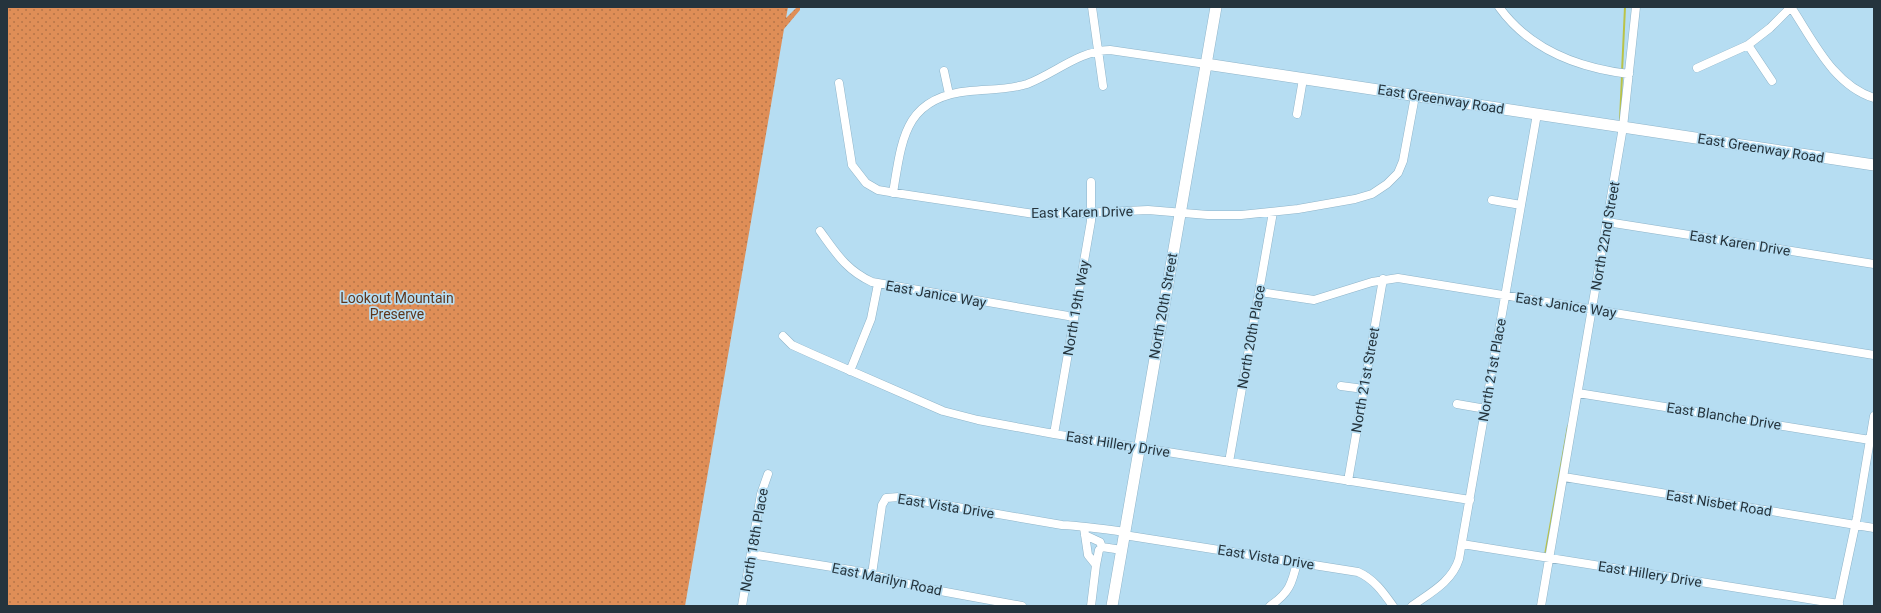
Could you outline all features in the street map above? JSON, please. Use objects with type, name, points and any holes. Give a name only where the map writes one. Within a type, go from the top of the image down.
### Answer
[{"type":"street","points":[[1092,7],[1103,86]]},
{"type":"street","name":"North 20th Street","points":[[1112,606],[1216,7]]},
{"type":"street","points":[[1499,7],[1525,35],[1559,56],[1577,64],[1592,68],[1629,74]]},
{"type":"street","name":"North 22nd Street","points":[[1541,606],[1623,127],[1636,7]]},
{"type":"street","points":[[1697,68],[1748,45],[1770,28],[1791,7],[1837,74],[1847,85],[1865,95],[1874,98]]},
{"type":"street","points":[[1748,45],[1772,81]]},
{"type":"street","name":"East Greenway Road","points":[[893,193],[901,148],[909,125],[923,108],[933,100],[949,94],[1014,87],[1028,83],[1081,56],[1098,50],[1110,50],[1206,64],[1874,165]]},
{"type":"street","points":[[944,71],[949,94]]},
{"type":"street","points":[[1297,114],[1303,79]]},
{"type":"street","name":"East Karen Drive","points":[[839,83],[852,165],[866,183],[878,190],[893,193],[1041,215],[1148,210],[1228,215],[1273,212],[1355,199],[1372,194],[1398,173],[1403,161],[1415,96]]},
{"type":"street","name":"North 21st Place","points":[[1412,606],[1452,575],[1456,569],[1462,544],[1486,409],[1536,114]]},
{"type":"street","name":"North 19th Way","points":[[1054,434],[1092,212],[1091,182]]},
{"type":"street","points":[[1492,200],[1521,205]]},
{"type":"street","name":"North 20th Place","points":[[1229,462],[1273,212]]},
{"type":"street","name":"East Karen Drive","points":[[1607,222],[1874,264]]},
{"type":"street","name":"East Janice Way","points":[[820,230],[843,264],[854,273],[878,284],[1074,317]]},
{"type":"street","name":"East Janice Way","points":[[1260,292],[1314,300],[1383,279],[1398,278],[1874,355]]},
{"type":"street","name":"North 21st Street","points":[[1348,481],[1383,279]]},
{"type":"street","points":[[850,371],[872,319],[878,284]]},
{"type":"street","name":"East Hillery Drive","points":[[783,336],[792,345],[850,371],[950,413],[978,420],[1054,434],[1470,500]]},
{"type":"street","points":[[1341,386],[1364,389]]},
{"type":"street","name":"East Blanche Drive","points":[[1578,393],[1870,440]]},
{"type":"street","points":[[1457,404],[1486,409]]},
{"type":"street","points":[[1838,605],[1855,525],[1874,416]]},
{"type":"street","name":"North 18th Place","points":[[742,606],[761,494],[768,474]]},
{"type":"street","name":"East Nisbet Road","points":[[1564,478],[1874,528]]},
{"type":"street","name":"East Vista Drive","points":[[872,574],[882,505],[886,498],[899,497],[1042,522],[1084,532],[1096,540],[1102,547]]},
{"type":"street","points":[[1096,540],[1101,528]]},
{"type":"street","name":"East Vista Drive","points":[[1084,532],[1101,528],[1349,570],[1367,576],[1378,586],[1393,606]]},
{"type":"street","points":[[1084,532],[1088,555],[1096,565]]},
{"type":"street","name":"East Hillery Drive","points":[[1462,544],[1838,605]]},
{"type":"street","points":[[1091,606],[1099,550],[1102,547],[1122,550]]},
{"type":"street","name":"East Marilyn Road","points":[[751,554],[872,574],[924,588],[1022,606]]},
{"type":"street","points":[[1270,606],[1279,600],[1290,588],[1297,562]]},
{"type":"green space","name":"Lookout Mountain Preserve","points":[[7,7],[788,7],[786,18],[797,7],[800,7],[800,10],[784,29],[685,606],[7,606]]},
{"type":"waterway","points":[[1622,72],[1625,7]]},
{"type":"waterway","points":[[1620,120],[1622,76]]},
{"type":"waterway","points":[[1545,555],[1568,426]]}]
